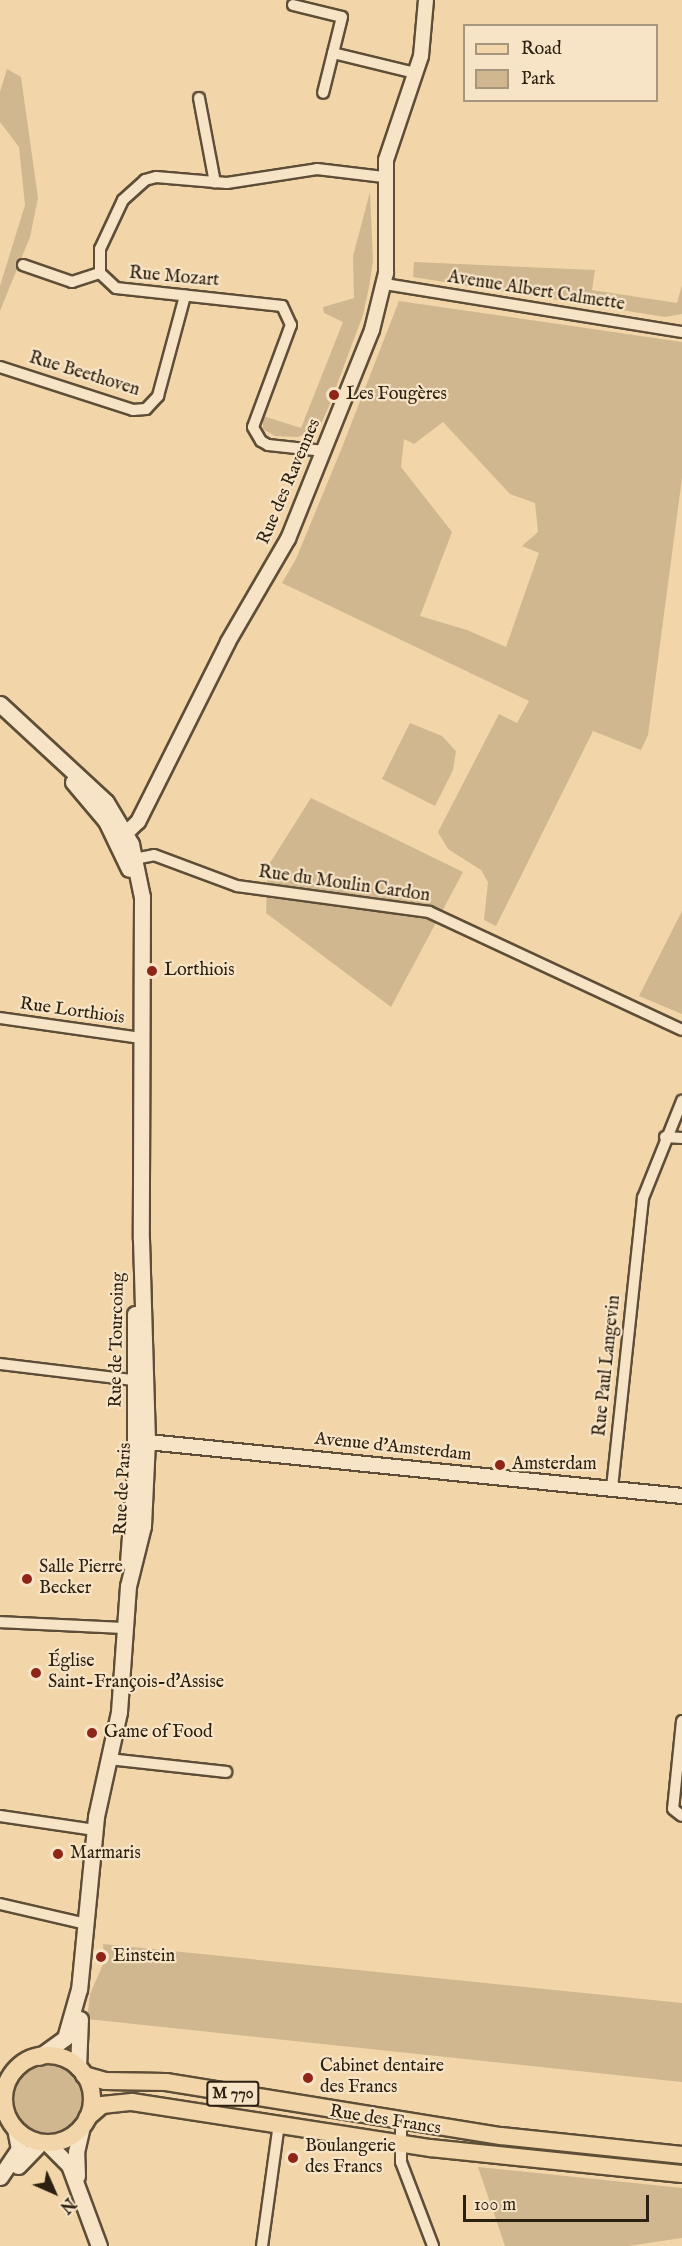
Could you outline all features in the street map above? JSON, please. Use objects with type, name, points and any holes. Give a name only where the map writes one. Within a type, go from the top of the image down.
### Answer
[{"type":"main road","name":"Rue de Tourcoing","points":[[0,704],[101,796],[131,860],[142,897],[140,938],[141,1381]]},
{"type":"main road","name":"Rue de Tourcoing","points":[[0,711],[85,794],[122,838]]},
{"type":"main road","name":"Rue de Paris","points":[[81,2071],[79,1989],[94,1830],[119,1712],[128,1586],[142,1535],[141,1381]]},
{"type":"main road","name":"Rue de Paris","points":[[32,2059],[65,2038],[79,1989]]},
{"type":"main road","points":[[0,2068],[32,2059],[60,2057],[81,2071],[92,2099],[76,2152],[78,2184]]},
{"type":"main road","points":[[0,2177],[20,2150],[15,2129],[3,2107],[7,2083],[32,2059]]},
{"type":"main road","name":"Rue des Francs","points":[[81,2071],[105,2081],[166,2082],[501,2136],[682,2155]]},
{"type":"main road","name":"Rue des Francs","points":[[84,2123],[102,2105],[132,2102],[399,2143],[682,2174]]},
{"type":"main road","points":[[0,2177],[16,2168],[43,2143],[66,2139],[84,2123]]},
{"type":"main road","points":[[15,2129],[63,2154],[78,2184],[99,2246]]},
{"type":"street","name":"Rue des Ravennes","points":[[122,838],[147,805],[228,642],[279,556],[324,452],[372,330],[385,284],[384,177],[391,137],[415,73],[425,34],[426,0]]},
{"type":"street","points":[[293,5],[342,17],[323,93]]},
{"type":"street","points":[[333,53],[415,73]]},
{"type":"street","points":[[199,98],[215,183]]},
{"type":"street","points":[[23,265],[72,282],[100,273],[98,262],[106,231],[114,212],[134,188],[145,180],[168,176],[215,183],[303,169],[384,177]]},
{"type":"street","name":"Rue Mozart","points":[[100,273],[108,284],[126,291],[274,303],[288,311],[291,325],[253,427],[261,441],[268,445],[324,452]]},
{"type":"street","name":"Avenue Albert Calmette","points":[[385,284],[682,332]]},
{"type":"street","name":"Rue Beethoven","points":[[0,367],[133,410],[146,409],[158,396],[185,296]]},
{"type":"street","name":"Rue du Moulin Cardon","points":[[131,860],[154,855],[237,886],[434,914],[682,1030]]},
{"type":"street","name":"Rue Lorthiois","points":[[0,1018],[140,1038]]},
{"type":"street","name":"Rue Paul Langevin","points":[[612,1488],[643,1198],[665,1137],[682,1101]]},
{"type":"street","points":[[665,1137],[682,1138]]},
{"type":"street","points":[[0,1364],[141,1381]]},
{"type":"street","name":"Avenue d'Amsterdam","points":[[142,1441],[682,1496]]},
{"type":"street","points":[[0,1622],[124,1628]]},
{"type":"street","points":[[682,1721],[673,1809],[682,1816]]},
{"type":"street","points":[[109,1759],[226,1772]]},
{"type":"street","points":[[0,1816],[94,1830]]},
{"type":"street","points":[[0,1904],[86,1924]]},
{"type":"street","points":[[401,2121],[399,2143],[401,2162],[433,2246]]},
{"type":"street","points":[[262,2246],[279,2124]]},
{"type":"green space","points":[[7,69],[21,77],[38,198],[30,237],[0,311],[0,286],[25,205],[19,147],[0,122],[0,92]]},
{"type":"green space","points":[[370,192],[373,261],[369,287],[363,315],[329,406],[321,424],[310,432],[298,437],[275,436],[263,429],[263,416],[301,428],[343,322],[324,313],[323,307],[354,298],[353,256]]},
{"type":"green space","points":[[414,262],[595,270],[592,290],[677,303],[682,285],[682,314],[665,317],[413,277]]},
{"type":"green space","points":[[399,301],[682,342],[682,478],[648,735],[641,750],[593,731],[496,926],[484,920],[488,882],[481,870],[448,849],[438,832],[499,714],[517,723],[529,701],[282,583],[296,559]],"holes":[[[443,422],[510,494],[535,503],[538,532],[522,546],[539,553],[506,647],[467,630],[420,616],[452,532],[401,467],[404,439],[414,444]]]},
{"type":"green space","points":[[410,723],[442,736],[456,751],[453,770],[435,806],[382,779]]},
{"type":"green space","points":[[311,798],[463,872],[391,1007],[266,913],[268,866]]},
{"type":"green space","points":[[682,911],[682,1014],[639,996]]},
{"type":"green space","points":[[103,1944],[682,2003],[682,2082],[87,2019],[90,1994],[104,1962]]},
{"type":"green space","points":[[49,2064],[68,2070],[78,2080],[84,2099],[78,2118],[68,2128],[49,2134],[30,2128],[20,2118],[14,2099],[20,2080],[30,2070]]},
{"type":"green space","points":[[478,2167],[682,2188],[682,2238],[628,2246],[505,2246]]},
{"type":"place","name":"Les Fougères","points":[[334,395]]},
{"type":"place","name":"Lorthiois","points":[[152,971]]},
{"type":"place","name":"Amsterdam","points":[[500,1465]]},
{"type":"place","name":"Salle Pierre Becker","points":[[27,1579]]},
{"type":"place","name":"Église Saint-François-d'Assise","points":[[36,1673]]},
{"type":"place","name":"Game of Food","points":[[92,1733]]},
{"type":"place","name":"Marmaris","points":[[58,1854]]},
{"type":"place","name":"Einstein","points":[[101,1957]]},
{"type":"place","name":"Cabinet dentaire des Francs","points":[[308,2078]]},
{"type":"place","name":"Boulangerie des Francs","points":[[293,2158]]}]
